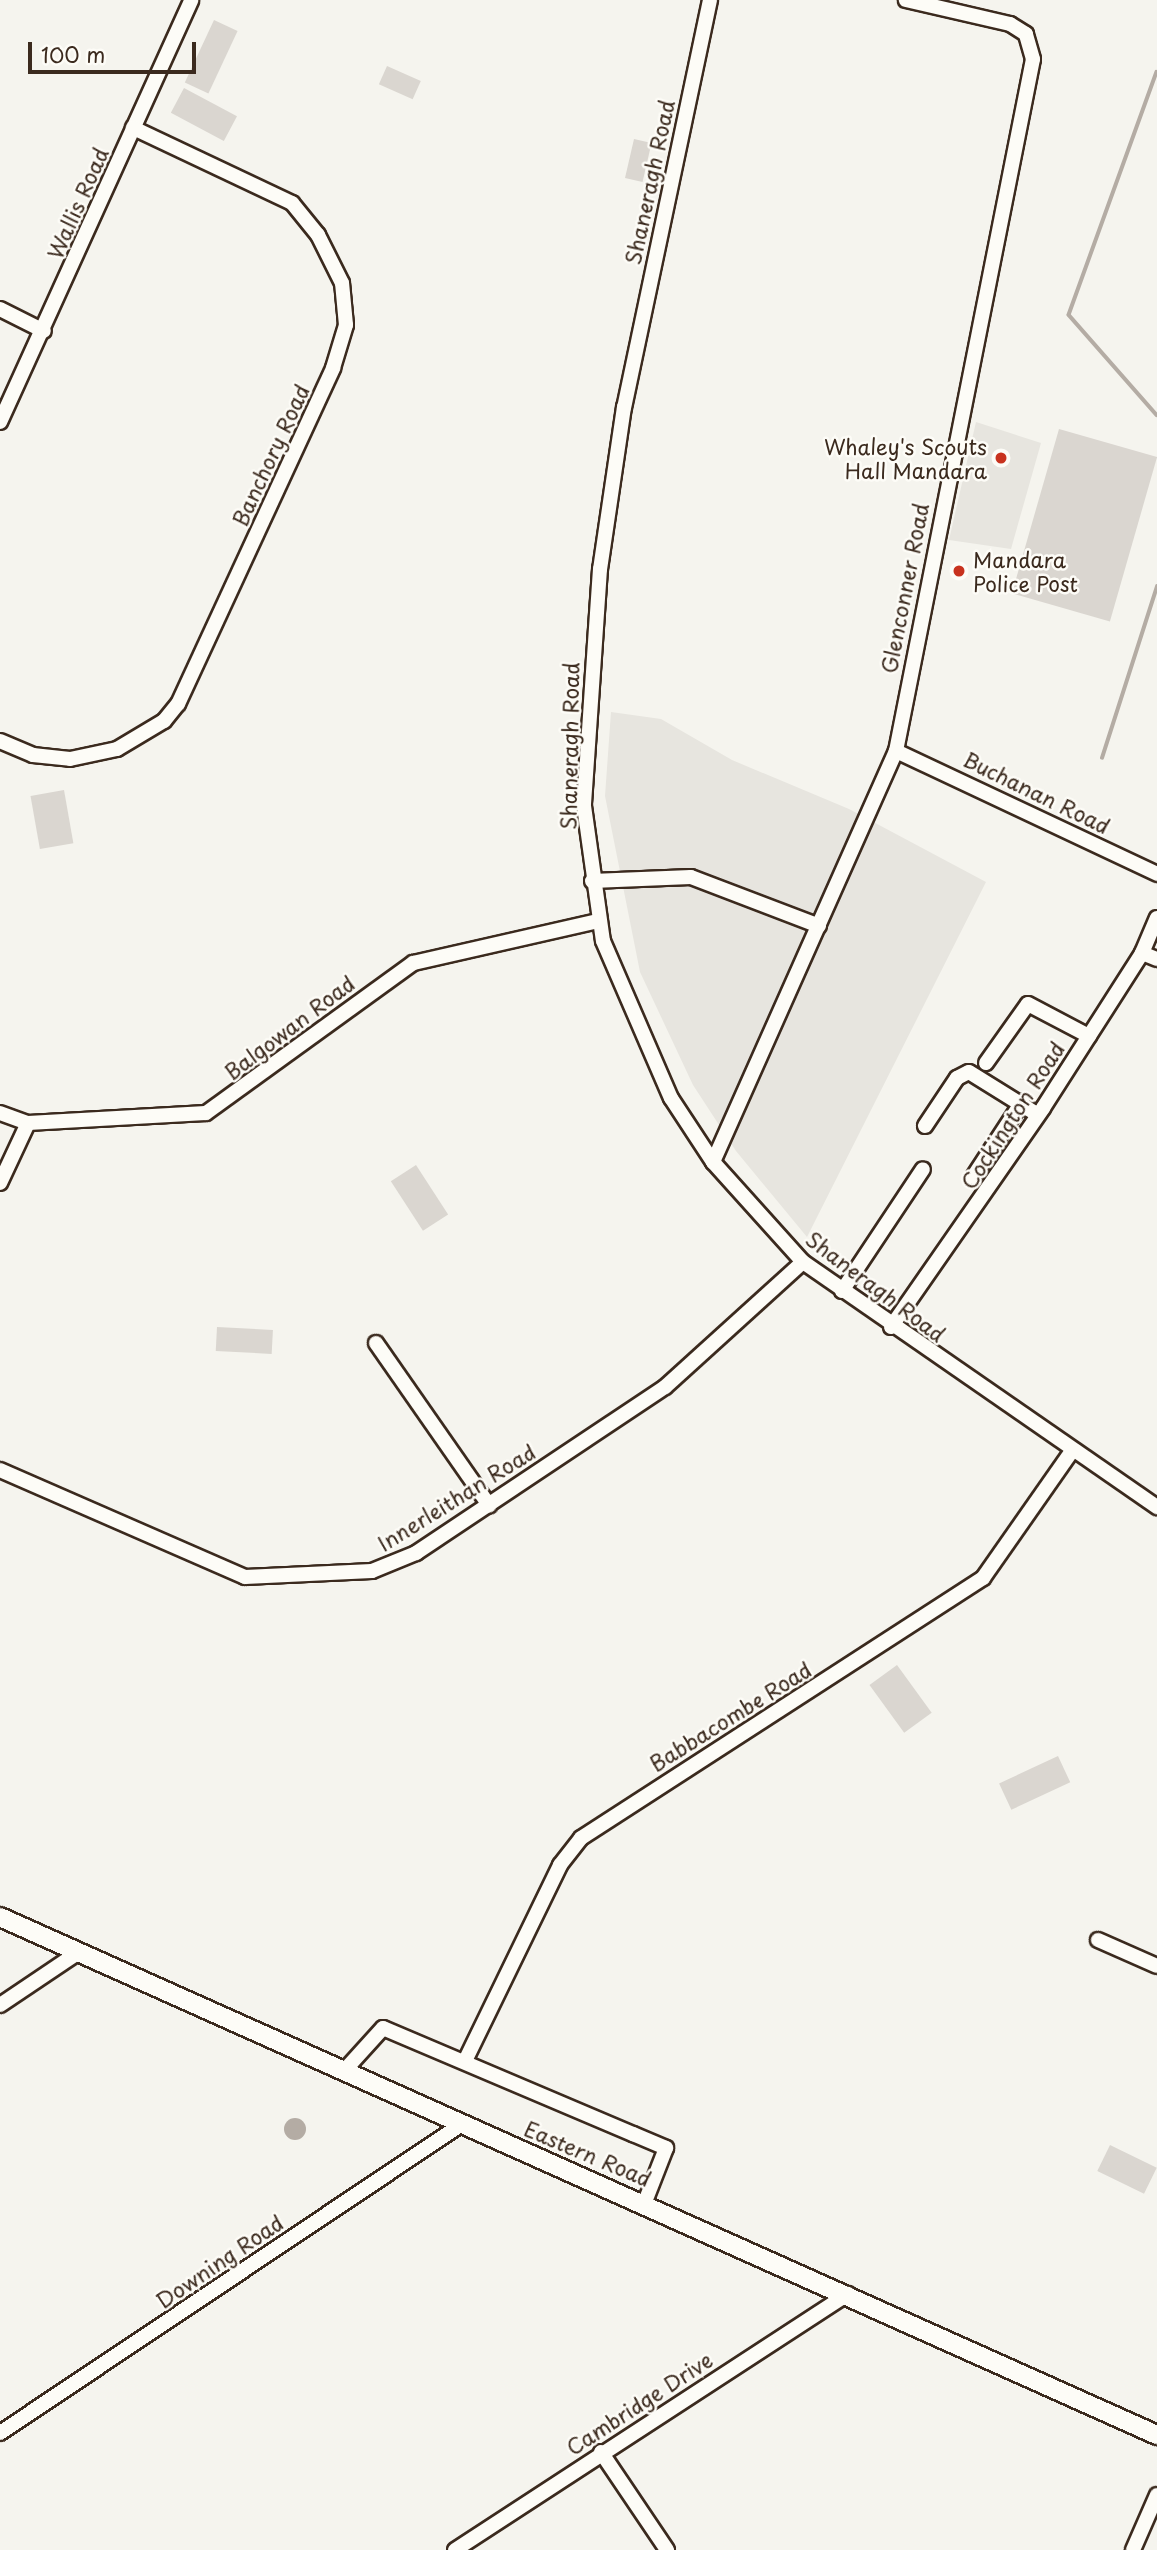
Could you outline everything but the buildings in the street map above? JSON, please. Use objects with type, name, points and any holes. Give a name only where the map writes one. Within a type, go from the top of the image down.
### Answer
[{"type":"main road","name":"Eastern Road","points":[[0,1917],[462,2124],[645,2202],[1157,2435]]},
{"type":"street","name":"Wallis Road","points":[[0,422],[44,331],[191,0]]},
{"type":"street","name":"Shaneragh Road","points":[[710,0],[624,407],[600,569],[586,731],[592,881],[597,921],[650,1058],[713,1162],[803,1262],[891,1327],[1157,1507]]},
{"type":"street","name":"Glenconner Road","points":[[713,1162],[896,751],[1033,59],[1026,34],[1010,23],[908,0]]},
{"type":"street","name":"Banchory Road","points":[[0,741],[33,755],[70,760],[117,749],[164,721],[178,704],[328,380],[346,325],[342,283],[318,235],[292,203],[133,128]]},
{"type":"street","points":[[0,309],[44,331]]},
{"type":"street","name":"Buchanan Road","points":[[896,751],[1157,874]]},
{"type":"street","points":[[592,881],[691,877],[819,926]]},
{"type":"street","name":"Cockington Road","points":[[891,1327],[1089,1037],[1142,953],[1157,918]]},
{"type":"street","name":"Balgowan Road","points":[[0,1113],[28,1123],[206,1112],[413,963],[597,921]]},
{"type":"street","points":[[1142,953],[1157,959]]},
{"type":"street","points":[[986,1063],[1028,1004],[1089,1037]]},
{"type":"street","points":[[925,1126],[957,1077],[969,1072],[1022,1102],[1038,1115]]},
{"type":"street","points":[[973,1177],[1022,1102]]},
{"type":"street","points":[[0,1183],[28,1123]]},
{"type":"street","points":[[842,1291],[923,1169]]},
{"type":"street","name":"Innerleithan Road","points":[[0,1470],[266,1581],[387,1567],[489,1505],[665,1387],[803,1262]]},
{"type":"street","points":[[376,1343],[489,1505]]},
{"type":"street","name":"Babbacombe Road","points":[[465,2061],[560,1865],[581,1838],[983,1578],[1072,1451]]},
{"type":"street","points":[[1098,1940],[1157,1966]]},
{"type":"street","points":[[0,2005],[79,1952]]},
{"type":"street","points":[[344,2071],[380,2028],[465,2061],[666,2148],[645,2202]]},
{"type":"street","name":"Downing Road","points":[[0,2433],[462,2124]]},
{"type":"street","name":"Cambridge Drive","points":[[455,2550],[601,2452],[848,2294]]},
{"type":"street","points":[[601,2452],[667,2550]]},
{"type":"street","points":[[1133,2550],[1157,2495]]},
{"type":"shaded area","points":[[214,20],[238,31],[208,94],[185,83]]},
{"type":"shaded area","points":[[387,66],[421,81],[413,99],[379,84]]},
{"type":"shaded area","points":[[184,88],[237,116],[224,141],[171,113]]},
{"type":"shaded area","points":[[634,139],[652,143],[643,182],[625,178]]},
{"type":"shaded area","points":[[976,422],[1041,443],[1011,549],[949,540]]},
{"type":"shaded area","points":[[1059,429],[1157,457],[1110,621],[1012,593]]},
{"type":"shaded area","points":[[611,712],[661,719],[732,760],[849,809],[986,882],[807,1237],[736,1151],[693,1085],[640,972],[605,796]]},
{"type":"shaded area","points":[[64,790],[73,843],[40,849],[31,796]]},
{"type":"shaded area","points":[[416,1165],[448,1214],[423,1231],[391,1181]]},
{"type":"shaded area","points":[[217,1327],[273,1330],[272,1354],[216,1351]]},
{"type":"shaded area","points":[[897,1665],[932,1713],[904,1733],[869,1685]]},
{"type":"shaded area","points":[[1058,1756],[1070,1782],[1011,1810],[999,1783]]},
{"type":"shaded area","points":[[295,2118],[303,2121],[306,2129],[303,2137],[295,2140],[287,2137],[284,2129],[287,2121]]},
{"type":"shaded area","points":[[1110,2145],[1157,2168],[1144,2194],[1097,2171]]},
{"type":"waterway","points":[[1157,72],[1069,315],[1157,415]]},
{"type":"waterway","points":[[1102,758],[1157,587]]},
{"type":"place","name":"Whaley's Scouts Hall Mandara","points":[[1001,458]]},
{"type":"place","name":"Mandara Police Post","points":[[959,571]]}]
